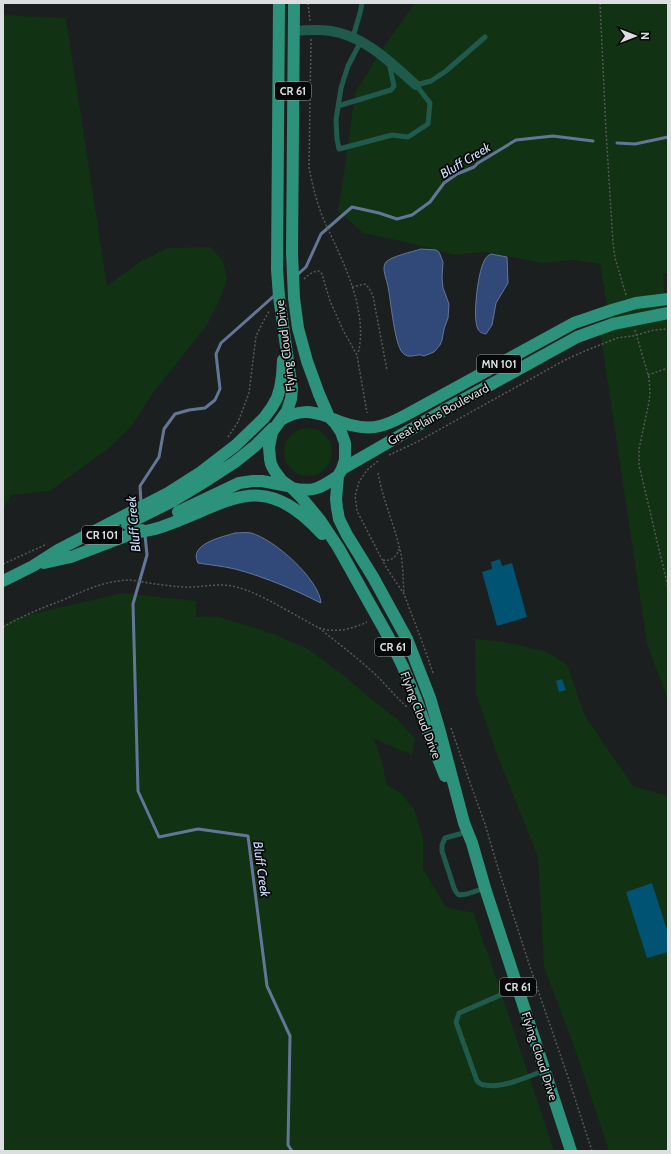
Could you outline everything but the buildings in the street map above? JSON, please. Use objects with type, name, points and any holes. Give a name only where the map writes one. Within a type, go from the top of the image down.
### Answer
[{"type":"main road","points":[[170,497],[236,445],[264,418],[277,398],[282,376],[283,362],[281,324],[275,292],[277,269],[279,3]]},
{"type":"main road","name":"Flying Cloud Drive","points":[[294,3],[292,254],[295,310],[302,345],[319,394],[331,418],[341,432],[345,443],[345,460],[340,472],[336,499],[339,519],[398,622],[419,668],[430,698],[465,827]]},
{"type":"main road","name":"Great Plains Boulevard","points":[[331,418],[347,424],[366,428],[382,426],[406,415],[574,323],[636,303],[668,299]]},
{"type":"main road","name":"Great Plains Boulevard","points":[[340,472],[452,405],[577,337],[613,324],[668,313]]},
{"type":"main road","name":"Flying Cloud Drive","points":[[281,324],[292,388],[289,405],[272,432],[270,442],[270,458],[274,470],[282,481],[301,497],[320,520],[338,547],[393,647],[408,679],[472,843],[485,888],[571,1151]]},
{"type":"main road","points":[[170,497],[209,479],[235,462],[289,415],[302,412],[317,413],[331,418]]},
{"type":"main road","points":[[177,517],[239,483],[262,481],[306,490],[317,489],[325,485],[340,472]]},
{"type":"main road","points":[[177,517],[243,496],[264,496],[281,501],[301,513],[325,537],[367,600]]},
{"type":"main road","name":"CR 101","points":[[3,581],[33,566],[58,550],[170,497]]},
{"type":"main road","name":"CR 101","points":[[33,566],[71,556],[134,533],[164,527],[177,517]]},
{"type":"street","points":[[294,31],[332,31],[357,39],[389,62],[416,85]]},
{"type":"lane","points":[[362,3],[357,39],[341,88],[338,106],[336,120],[339,149],[392,135],[408,137],[428,124],[430,103],[416,85],[431,81],[446,71],[485,37]]},
{"type":"lane","points":[[338,106],[391,90],[394,86],[389,62]]},
{"type":"lane","points":[[465,827],[445,838],[442,845],[442,851],[454,888],[459,895],[485,888]]},
{"type":"lane","points":[[518,988],[459,1013],[456,1022],[477,1081],[486,1086],[501,1085],[545,1070]]},
{"type":"path","points":[[308,3],[311,61],[309,168],[320,211],[347,271],[352,287],[359,320],[360,343],[357,355]]},
{"type":"path","points":[[600,3],[610,201],[614,247],[619,271]]},
{"type":"path","points":[[302,281],[315,272],[318,271],[321,273],[330,301],[343,330],[357,355],[367,413]]},
{"type":"path","points":[[352,287],[365,284],[373,296],[387,370]]},
{"type":"path","points":[[226,440],[238,422],[249,393],[256,336],[271,310]]},
{"type":"path","points":[[390,455],[417,442],[565,360],[617,338],[654,330],[668,329]]},
{"type":"path","points":[[644,359],[650,382],[650,396],[640,445],[640,465],[668,587]]},
{"type":"path","points":[[648,375],[668,368]]},
{"type":"path","points":[[383,458],[372,466],[361,478],[357,486],[355,500],[359,515],[396,584],[404,594],[433,674]]},
{"type":"path","points":[[378,473],[382,494],[399,549],[403,568],[404,594]]},
{"type":"path","points":[[383,560],[388,561],[394,558],[398,554],[399,549]]},
{"type":"path","points":[[3,627],[27,615],[108,582],[131,580],[182,587],[221,585],[233,587],[245,590],[271,602],[318,627],[378,677],[409,709]]},
{"type":"path","points":[[318,627],[328,630],[349,629],[377,617]]},
{"type":"path","points":[[449,723],[485,824],[531,970],[570,1080],[592,1151]]},
{"type":"green space","points":[[415,3],[668,3],[668,273],[663,273],[668,338],[668,700],[647,644],[599,324],[610,325],[600,264],[574,260],[543,263],[484,252],[456,255],[363,233],[338,211],[355,93],[380,52]]},
{"type":"green space","points":[[3,15],[66,18],[107,286],[138,263],[168,248],[210,247],[223,261],[227,279],[219,301],[207,325],[153,393],[131,427],[109,448],[50,491],[11,495],[3,510]]},
{"type":"green space","points":[[303,428],[313,428],[322,432],[328,438],[331,443],[331,461],[322,472],[313,476],[303,476],[294,472],[288,466],[284,457],[284,447],[288,438],[294,432]]},
{"type":"green space","points":[[122,593],[196,601],[196,617],[216,616],[271,633],[308,649],[343,675],[397,719],[415,739],[412,755],[374,739],[382,762],[387,785],[401,793],[415,811],[423,839],[423,869],[446,907],[474,913],[554,1151],[3,1151],[3,626],[15,618]]},
{"type":"green space","points":[[475,639],[505,642],[545,651],[567,665],[585,716],[633,786],[667,796],[668,793],[668,1151],[609,1151],[574,1046],[544,967],[538,857],[498,757],[476,694]]},
{"type":"water","points":[[421,249],[436,250],[439,252],[443,262],[442,278],[443,288],[449,304],[448,318],[440,345],[434,352],[424,356],[407,356],[402,352],[397,341],[384,267],[386,262],[393,258]]},
{"type":"water","points":[[491,254],[507,257],[508,283],[496,303],[492,325],[486,334],[480,332],[478,329],[476,323],[476,305],[478,282],[483,263],[486,257]]},
{"type":"water","points":[[235,533],[251,533],[261,537],[283,551],[304,572],[318,593],[321,603],[289,588],[246,572],[198,563],[196,556],[202,546],[215,539]]},
{"type":"waterway","name":"Bluff Creek","points":[[297,275],[306,267],[321,234],[352,207],[397,219],[412,215],[430,202],[444,183],[457,174],[474,167],[478,163],[516,140],[553,136],[593,141]]},
{"type":"waterway","name":"Bluff Creek","points":[[617,143],[635,144],[668,137]]},
{"type":"waterway","name":"Bluff Creek","points":[[141,503],[140,486],[159,457],[164,429],[175,414],[205,408],[215,400],[220,389],[216,354],[221,343],[275,295]]},
{"type":"waterway","name":"Bluff Creek","points":[[145,535],[147,555],[133,604],[138,791],[159,837],[198,829],[248,836],[267,986],[290,1036],[288,1145],[292,1151]]}]
